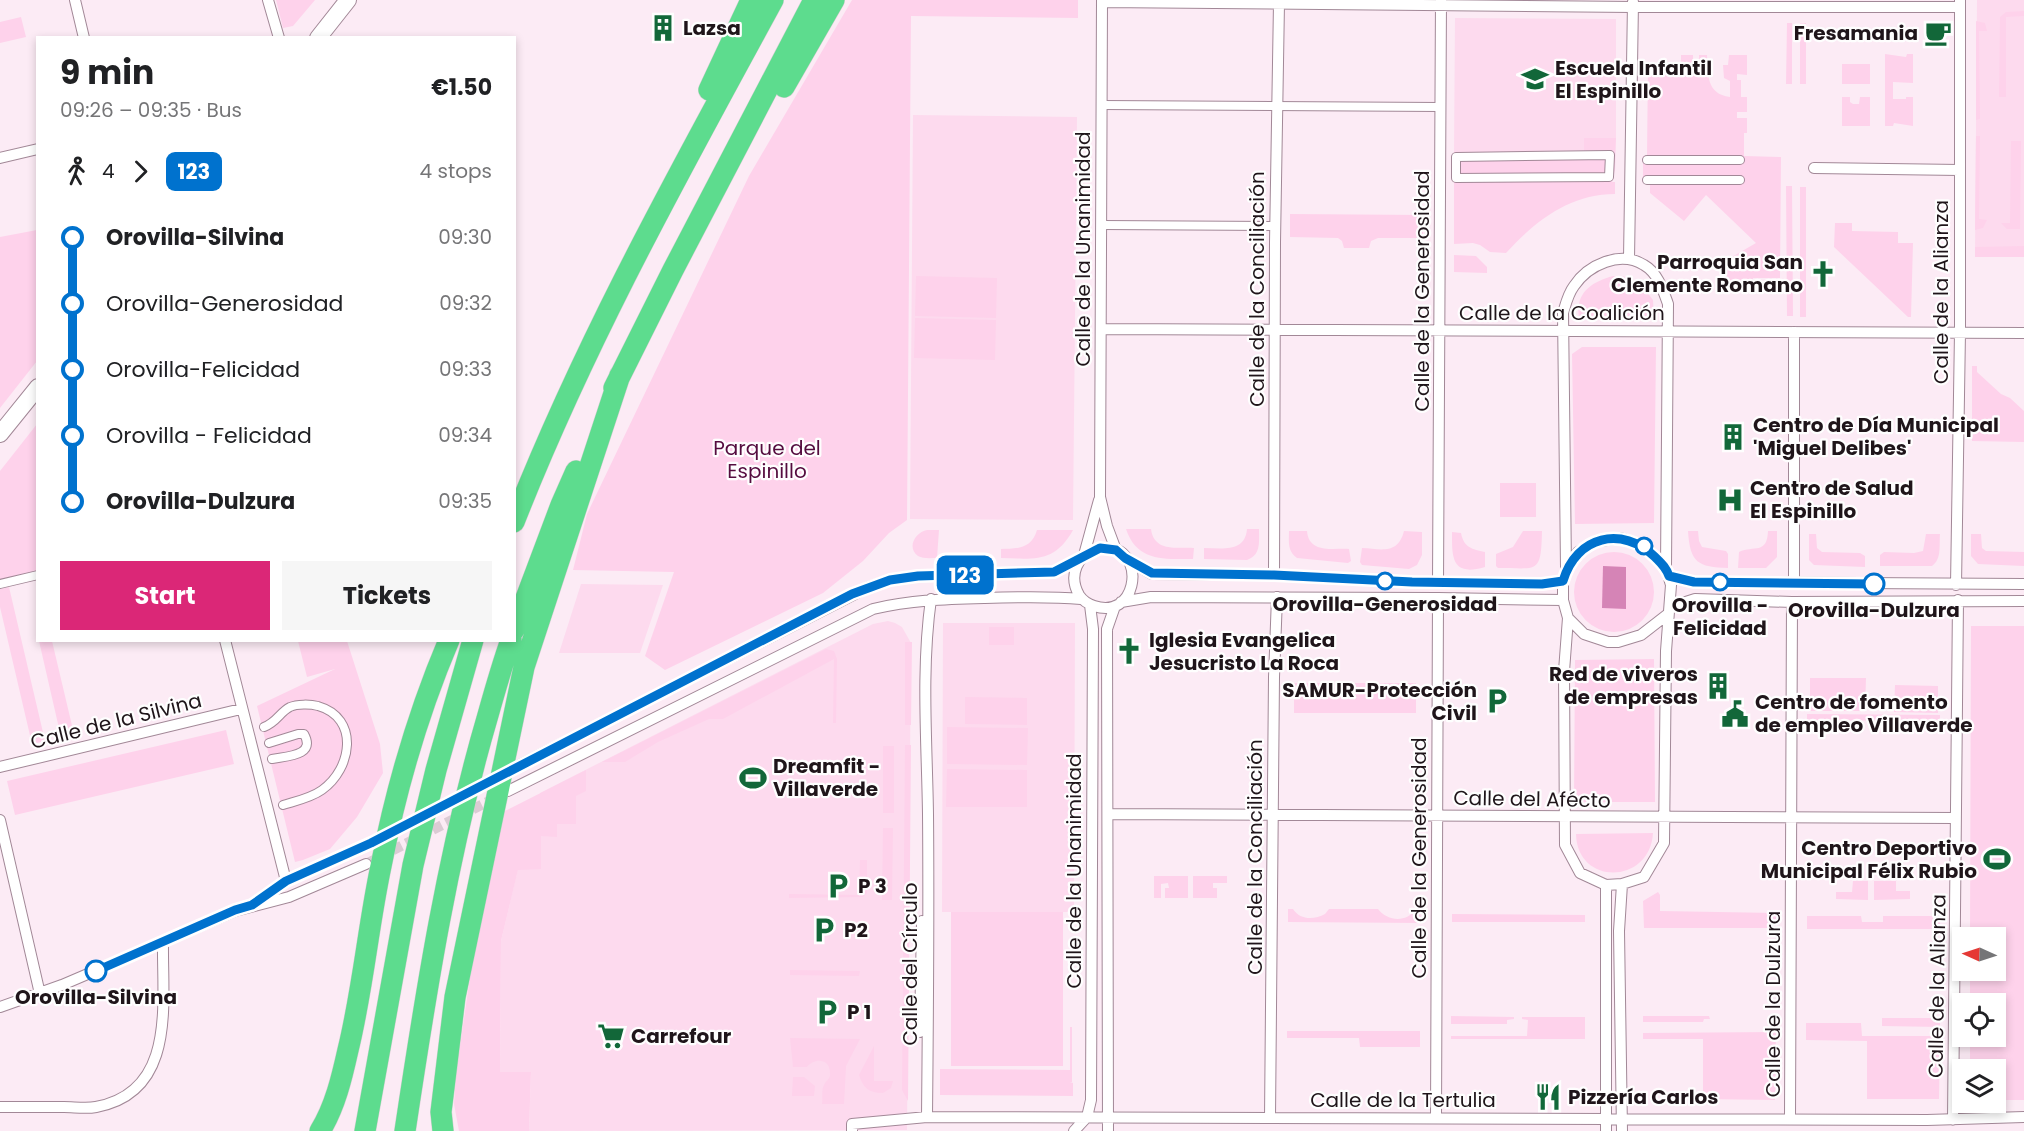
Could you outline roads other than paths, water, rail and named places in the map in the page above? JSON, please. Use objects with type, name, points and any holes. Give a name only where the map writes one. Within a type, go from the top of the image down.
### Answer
[{"type":"highway","points":[[660,206],[682,147],[751,0]]},
{"type":"highway","points":[[516,517],[598,331],[660,206],[773,0]]},
{"type":"highway","points":[[516,625],[561,505],[620,375],[814,0]]},
{"type":"highway","points":[[673,270],[766,118],[834,0]]},
{"type":"highway","points":[[516,480],[547,416],[598,331]]},
{"type":"highway","points":[[443,1131],[441,1112],[455,997],[524,667],[620,375]]},
{"type":"highway","points":[[320,1131],[341,1080],[358,1011],[380,867],[404,764],[448,642]]},
{"type":"highway","points":[[365,1131],[413,865],[436,770],[472,642]]},
{"type":"highway","points":[[405,1131],[429,972],[451,856],[477,752],[510,642]]},
{"type":"main road","points":[[320,36],[348,0]]},
{"type":"main road","points":[[0,434],[36,389]]},
{"type":"street","points":[[75,0],[84,36]]},
{"type":"street","points":[[268,0],[278,36]]},
{"type":"street","points":[[1102,1],[1960,4]]},
{"type":"street","name":"Calle de la Unanimidad","points":[[1102,1],[1100,497],[1116,550]]},
{"type":"street","name":"Calle de la Generosidad","points":[[1438,583],[1441,2]]},
{"type":"street","name":"Calle de la Conciliación","points":[[1274,575],[1276,106],[1279,3]]},
{"type":"street","points":[[1629,259],[1633,4]]},
{"type":"street","name":"Calle de la Alianza","points":[[1956,585],[1960,332],[1960,4]]},
{"type":"street","points":[[1102,105],[1441,107]]},
{"type":"street","points":[[0,158],[36,149]]},
{"type":"street","points":[[1610,155],[1612,170],[1610,177],[1456,177],[1455,168],[1456,157],[1610,155]]},
{"type":"street","points":[[1647,160],[1740,160]]},
{"type":"street","points":[[1815,168],[1960,170]]},
{"type":"street","points":[[1647,180],[1740,180]]},
{"type":"street","points":[[1101,225],[1275,226]]},
{"type":"street","points":[[1629,259],[1645,265],[1659,280],[1668,304],[1669,610],[1666,818],[1664,843],[1644,877],[1622,884],[1606,885],[1580,873],[1565,845],[1564,671],[1568,618],[1563,600],[1563,581],[1566,569],[1563,313],[1572,288],[1585,273],[1610,260],[1629,259]]},
{"type":"street","name":"Calle de la Coalición","points":[[1101,329],[2024,333]]},
{"type":"street","points":[[1794,332],[1794,583]]},
{"type":"street","name":"Calle de la Unanimidad","points":[[1082,557],[1100,497]]},
{"type":"street","points":[[1566,569],[1578,552],[1594,542],[1620,538],[1644,546],[1668,572],[1694,582],[2024,584]]},
{"type":"street","points":[[512,769],[867,588],[890,580],[918,576],[1054,572],[1100,548],[1116,550],[1125,558],[1152,573],[1274,575],[1438,583],[1542,584],[1563,581]]},
{"type":"street","points":[[1082,557],[1073,576],[1074,586],[1086,602]]},
{"type":"street","points":[[1118,604],[1129,595],[1133,581],[1132,570],[1125,558]]},
{"type":"street","points":[[0,584],[36,575]]},
{"type":"street","points":[[508,791],[729,682],[845,621],[873,609],[903,602],[1054,596],[1086,602],[1101,608],[1151,597],[1563,600]]},
{"type":"street","name":"Calle de la Conciliación","points":[[1270,1118],[1274,677],[1277,597]]},
{"type":"street","name":"Calle de la Generosidad","points":[[1436,1118],[1438,598]]},
{"type":"street","points":[[1568,618],[1584,634],[1608,642],[1618,642],[1641,635],[1669,610],[1695,599],[1792,602],[2024,601]]},
{"type":"street","name":"Calle del Círculo","points":[[927,1117],[929,935],[926,631],[931,600]]},
{"type":"street","name":"Calle de la Alianza","points":[[1953,1120],[1958,600]]},
{"type":"street","name":"Calle de la Unanimidad","points":[[1086,602],[1093,629],[1091,1100],[1087,1117]]},
{"type":"street","name":"Calle de la Dulzura","points":[[1791,1119],[1792,602]]},
{"type":"street","name":"Calle de la Unanimidad","points":[[1108,1131],[1107,629],[1118,604]]},
{"type":"street","points":[[225,642],[286,881]]},
{"type":"street","points":[[264,727],[274,723],[290,707],[314,705],[328,709],[335,714],[346,730],[348,744],[344,759],[328,786],[319,792],[283,805]]},
{"type":"street","name":"Calle de la Silvina","points":[[0,767],[241,709]]},
{"type":"street","points":[[269,743],[298,734],[304,734],[307,740],[308,747],[304,752],[272,759]]},
{"type":"street","name":"Calle del Círculo","points":[[920,1032],[921,937],[928,811]]},
{"type":"street","name":"Calle del Afécto","points":[[1108,814],[1564,818],[1956,818]]},
{"type":"street","points":[[0,820],[40,994]]},
{"type":"street","points":[[252,905],[286,881],[371,843]]},
{"type":"street","points":[[0,1007],[40,994],[163,943],[235,910],[289,897],[366,864]]},
{"type":"street","points":[[1622,884],[1619,931],[1620,1119],[1622,1131]]},
{"type":"street","points":[[1606,885],[1606,1125]]},
{"type":"street","points":[[0,1107],[94,1107],[110,1103],[137,1086],[154,1064],[162,1040],[163,943]]},
{"type":"street","name":"Calle de la Tertulia","points":[[852,1127],[927,1117],[1436,1118],[1606,1125],[1620,1119],[1953,1120],[2024,1118]]},
{"type":"street","points":[[1074,1131],[1087,1117]]},
{"type":"street","name":"Calle de la Tertulia","points":[[1953,1120],[2024,1125]]},
{"type":"tunnel","points":[[388,834],[501,775]]},
{"type":"tunnel","points":[[366,864],[497,797]]},
{"type":"place","name":"Lazsa","points":[[663,28]]},
{"type":"place","name":"Fresamania","points":[[1938,33]]},
{"type":"place","name":"Escuela Infantil El Espinillo","points":[[1535,79]]},
{"type":"place","name":"Parroquia San Clemente Romano","points":[[1823,274]]},
{"type":"place","name":"Centro de Día Municipal 'Miguel Delibes'","points":[[1733,437]]},
{"type":"place","name":"Centro de Salud El Espinillo","points":[[1730,500]]},
{"type":"place","name":"Orovilla-Generosidad","points":[[1385,581]]},
{"type":"place","name":"Orovilla - Felicidad","points":[[1720,582]]},
{"type":"place","name":"Orovilla-Dulzura","points":[[1874,584]]},
{"type":"place","name":"Iglesia Evangelica Jesucristo La Roca","points":[[1129,651]]},
{"type":"place","name":"Red de viveros de empresas","points":[[1718,686]]},
{"type":"place","name":"SAMUR-Protección Civil","points":[[1497,701]]},
{"type":"place","name":"Centro de fomento de empleo Villaverde","points":[[1735,714]]},
{"type":"place","name":"Dreamfit - Villaverde","points":[[753,778]]},
{"type":"place","name":"Centro Deportivo Municipal Félix Rubio","points":[[1997,859]]},
{"type":"place","name":"P 3","points":[[838,886]]},
{"type":"place","name":"P2","points":[[824,930]]},
{"type":"place","name":"Orovilla-Silvina","points":[[96,971]]},
{"type":"place","name":"P 1","points":[[827,1012]]},
{"type":"place","name":"Carrefour","points":[[611,1036]]},
{"type":"place","name":"Pizzería Carlos","points":[[1548,1097]]},
{"type":"park label","name":"Parque del Espinillo","points":[[767,460]]}]
